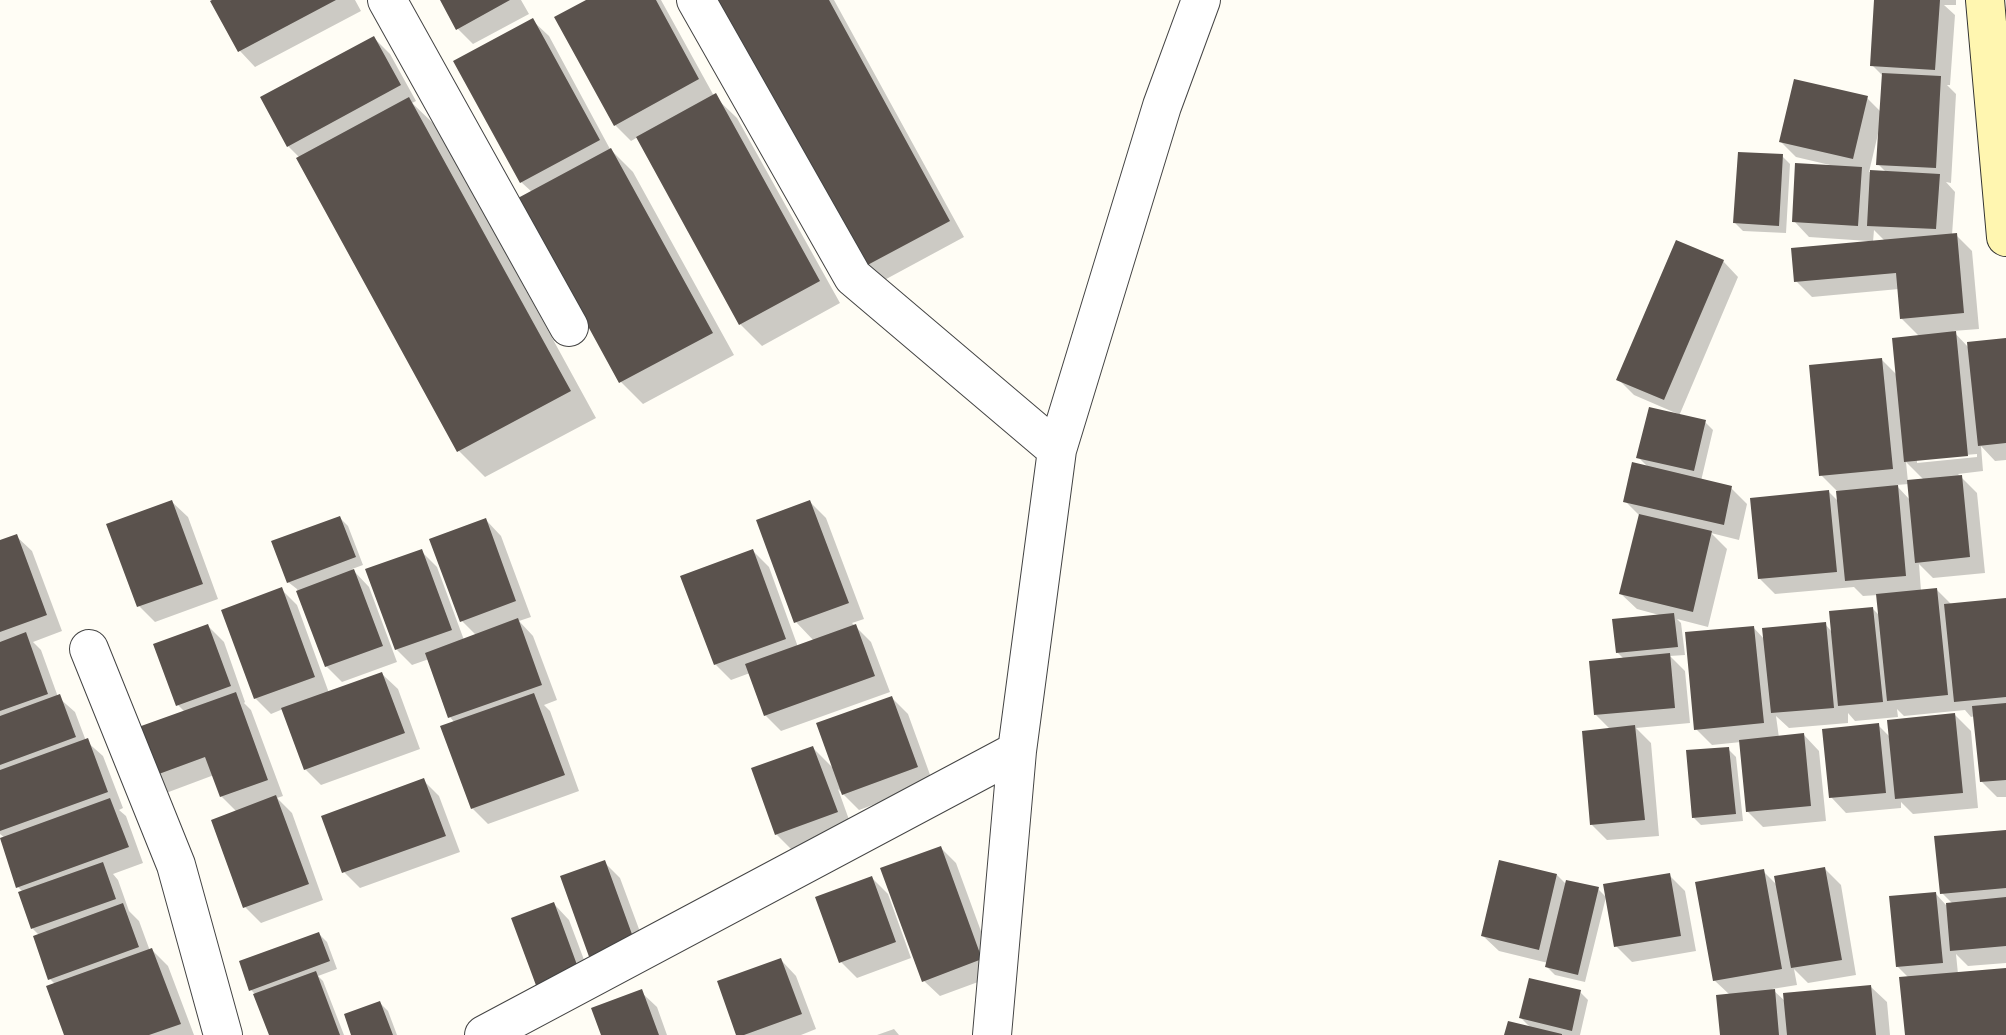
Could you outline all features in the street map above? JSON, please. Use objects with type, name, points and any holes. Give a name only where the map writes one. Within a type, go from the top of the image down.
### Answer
[{"type":"street","points":[[387,0],[569,327]]},
{"type":"street","points":[[696,0],[853,277],[1057,450]]},
{"type":"street","points":[[992,1035],[1017,751],[1057,450],[1162,106],[1201,0]]},
{"type":"street","points":[[1985,0],[2006,237]]},
{"type":"street","points":[[89,649],[176,864],[223,1035]]},
{"type":"street","points":[[484,1035],[1017,751]]},
{"type":"building","points":[[336,0],[238,52],[210,1]]},
{"type":"building","points":[[440,0],[510,0],[456,30]]},
{"type":"building","points":[[586,0],[656,0],[699,79],[614,126],[554,17]]},
{"type":"building","points":[[713,0],[829,0],[950,221],[860,269]]},
{"type":"building","points":[[1874,0],[1940,0],[1935,70],[1870,66]]},
{"type":"building","points":[[533,18],[600,140],[520,183],[453,61]]},
{"type":"building","points":[[374,36],[401,85],[287,147],[260,97]]},
{"type":"building","points":[[1882,73],[1941,76],[1936,168],[1876,165]]},
{"type":"building","points":[[1794,79],[1868,96],[1853,159],[1779,142]]},
{"type":"building","points":[[716,93],[820,281],[739,325],[636,137]]},
{"type":"building","points":[[409,97],[571,391],[457,452],[296,158]]},
{"type":"building","points":[[611,148],[713,333],[619,383],[518,198]]},
{"type":"building","points":[[1738,152],[1783,154],[1779,226],[1733,223]]},
{"type":"building","points":[[1795,163],[1862,167],[1858,226],[1792,222]]},
{"type":"building","points":[[1870,170],[1940,174],[1936,229],[1867,226]]},
{"type":"building","points":[[1957,233],[1964,313],[1900,319],[1896,273],[1794,282],[1791,248]]},
{"type":"building","points":[[1676,240],[1724,260],[1664,400],[1616,380]]},
{"type":"building","points":[[1956,331],[1968,456],[1904,462],[1892,338]]},
{"type":"building","points":[[2006,338],[2006,443],[1978,446],[1967,342]]},
{"type":"building","points":[[1882,358],[1893,469],[1819,476],[1809,365]]},
{"type":"building","points":[[1649,407],[1706,420],[1694,471],[1636,458]]},
{"type":"building","points":[[1632,462],[1732,486],[1724,525],[1623,502]]},
{"type":"building","points":[[1962,475],[1970,557],[1915,563],[1907,480]]},
{"type":"building","points":[[1898,485],[1906,576],[1845,581],[1836,491]]},
{"type":"building","points":[[1829,490],[1837,572],[1758,579],[1750,498]]},
{"type":"building","points":[[172,500],[203,584],[137,607],[106,524]]},
{"type":"building","points":[[810,500],[849,603],[794,623],[756,520]]},
{"type":"building","points":[[1639,514],[1712,531],[1693,612],[1619,594]]},
{"type":"building","points":[[340,516],[356,557],[287,583],[271,541]]},
{"type":"building","points":[[486,518],[516,601],[460,622],[429,539]]},
{"type":"building","points":[[17,534],[47,615],[0,632],[0,540]]},
{"type":"building","points":[[422,549],[452,630],[395,650],[365,569]]},
{"type":"building","points":[[753,549],[786,639],[714,665],[680,576]]},
{"type":"building","points":[[354,569],[383,646],[325,667],[296,591]]},
{"type":"building","points":[[282,587],[315,677],[254,699],[221,610]]},
{"type":"building","points":[[1937,588],[1948,695],[1887,701],[1876,594]]},
{"type":"building","points":[[2006,598],[2006,697],[1954,702],[1944,604]]},
{"type":"building","points":[[1873,607],[1883,702],[1838,706],[1829,611]]},
{"type":"building","points":[[1674,613],[1678,647],[1616,653],[1612,619]]},
{"type":"building","points":[[518,618],[542,685],[448,718],[425,653]]},
{"type":"building","points":[[1826,622],[1834,708],[1771,713],[1762,628]]},
{"type":"building","points":[[208,624],[231,686],[176,706],[153,644]]},
{"type":"building","points":[[856,624],[875,676],[764,716],[745,664]]},
{"type":"building","points":[[1754,626],[1764,723],[1694,730],[1685,632]]},
{"type":"building","points":[[26,632],[48,694],[0,711],[0,642]]},
{"type":"building","points":[[1670,653],[1675,708],[1594,715],[1589,661]]},
{"type":"building","points":[[382,672],[405,733],[304,770],[281,708]]},
{"type":"building","points":[[236,692],[268,780],[220,797],[205,757],[148,778],[130,730]]},
{"type":"building","points":[[534,693],[565,775],[471,809],[440,726]]},
{"type":"building","points":[[60,694],[76,737],[0,765],[0,716]]},
{"type":"building","points":[[892,696],[918,767],[842,795],[816,723]]},
{"type":"building","points":[[2006,703],[2006,780],[1980,782],[1972,706]]},
{"type":"building","points":[[1955,713],[1963,793],[1895,799],[1887,720]]},
{"type":"building","points":[[1879,723],[1886,793],[1829,798],[1822,729]]},
{"type":"building","points":[[1635,725],[1645,820],[1590,825],[1582,731]]},
{"type":"building","points":[[1804,733],[1811,806],[1746,812],[1739,740]]},
{"type":"building","points":[[88,738],[108,792],[0,831],[0,770]]},
{"type":"building","points":[[813,746],[838,812],[775,835],[751,768]]},
{"type":"building","points":[[1729,747],[1736,814],[1692,818],[1686,750]]},
{"type":"building","points":[[424,778],[446,836],[342,873],[321,816]]},
{"type":"building","points":[[276,795],[309,884],[243,908],[211,820]]},
{"type":"building","points":[[110,798],[129,847],[16,888],[0,838]]},
{"type":"building","points":[[2006,830],[2006,888],[1940,894],[1934,836]]},
{"type":"building","points":[[941,846],[982,959],[922,982],[880,868]]},
{"type":"building","points":[[605,860],[637,948],[592,965],[560,876]]},
{"type":"building","points":[[1499,860],[1557,874],[1539,950],[1481,936]]},
{"type":"building","points":[[103,862],[116,899],[31,929],[18,892]]},
{"type":"building","points":[[1825,867],[1842,960],[1791,968],[1774,876]]},
{"type":"building","points":[[1764,869],[1782,969],[1713,981],[1695,882]]},
{"type":"building","points":[[1670,873],[1681,936],[1614,947],[1603,884]]},
{"type":"building","points":[[872,876],[896,942],[839,963],[815,897]]},
{"type":"building","points":[[1566,880],[1599,887],[1578,975],[1545,967]]},
{"type":"building","points":[[1936,892],[1943,963],[1896,967],[1889,896]]},
{"type":"building","points":[[2006,897],[2006,946],[1950,951],[1946,903]]},
{"type":"building","points":[[554,902],[580,973],[537,988],[511,918]]},
{"type":"building","points":[[123,903],[139,947],[48,980],[33,936]]},
{"type":"building","points":[[319,932],[330,961],[249,991],[239,961]]},
{"type":"building","points":[[152,948],[181,1024],[149,1035],[64,1035],[46,986]]},
{"type":"building","points":[[781,958],[802,1014],[744,1035],[736,1035],[717,981]]},
{"type":"building","points":[[2006,968],[2006,1035],[1905,1035],[1899,977]]},
{"type":"building","points":[[316,971],[340,1035],[269,1035],[253,994]]},
{"type":"building","points":[[1529,978],[1581,990],[1572,1031],[1519,1018]]},
{"type":"building","points":[[1871,985],[1876,1035],[1787,1035],[1783,993]]},
{"type":"building","points":[[642,989],[659,1035],[601,1035],[591,1008]]},
{"type":"building","points":[[1775,989],[1779,1035],[1720,1035],[1716,995]]},
{"type":"building","points":[[380,1001],[393,1035],[351,1035],[344,1014]]},
{"type":"building","points":[[1508,1021],[1562,1034],[1562,1035],[1504,1035]]}]
